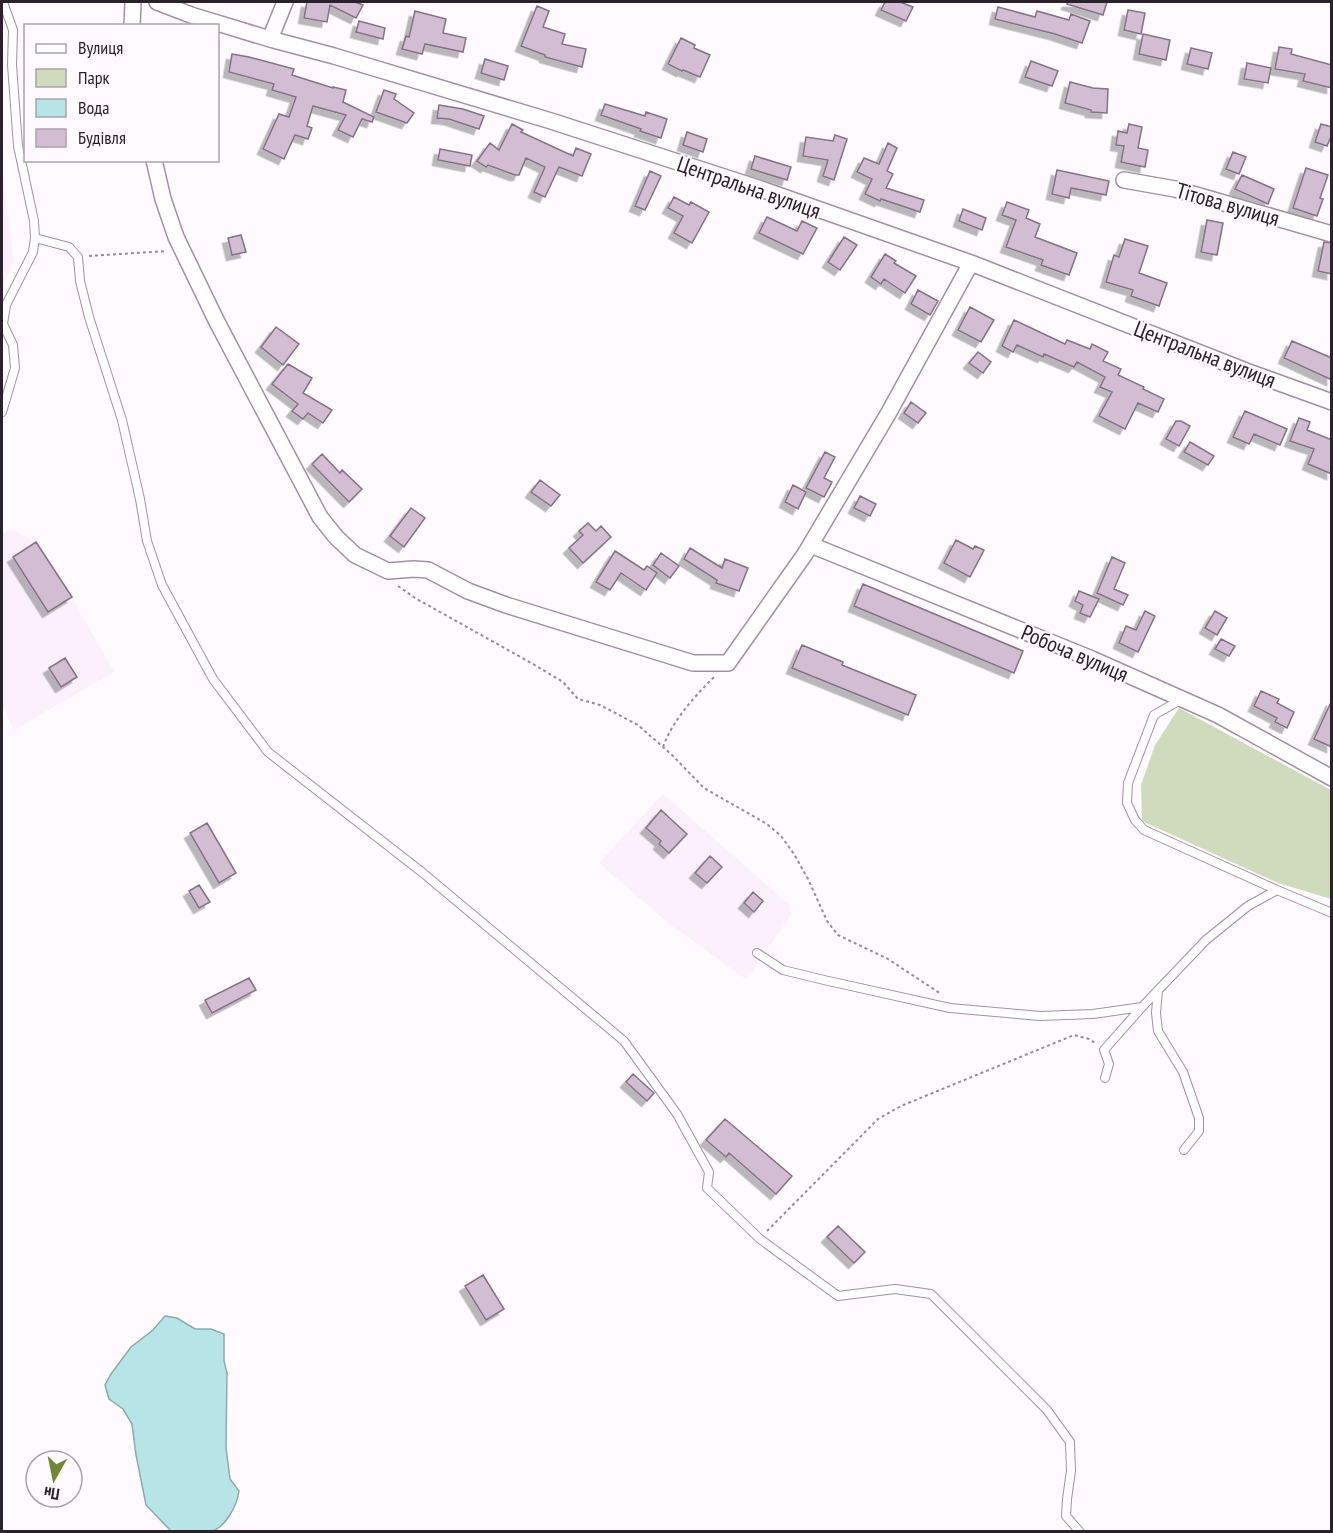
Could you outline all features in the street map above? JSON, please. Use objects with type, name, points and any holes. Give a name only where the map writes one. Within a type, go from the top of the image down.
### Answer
[{"type":"street","points":[[132,24],[133,2]]},
{"type":"street","name":"Центральна вулиця","points":[[157,2],[191,15],[562,125],[761,189],[972,263],[1235,367],[1332,402]]},
{"type":"street","points":[[270,39],[285,2]]},
{"type":"street","points":[[154,162],[163,199],[176,237],[217,322],[320,517],[355,555],[388,571],[428,570],[468,591],[506,605],[693,663],[728,663],[811,545],[888,414],[972,263]]},
{"type":"street","name":"Тітова вулиця","points":[[1124,180],[1175,189],[1332,234]]},
{"type":"street","name":"Робоча вулиця","points":[[811,545],[1092,659],[1218,715],[1332,778]]},
{"type":"lane","points":[[2,412],[15,369],[13,345],[3,324],[6,305],[33,252],[35,238],[34,221],[18,146],[12,65],[13,30],[3,2]]},
{"type":"lane","points":[[35,238],[69,247],[78,257],[80,281],[89,317],[122,420],[147,541],[162,585],[213,679],[267,753],[423,873],[624,1041],[677,1114],[710,1172],[707,1188],[760,1239],[838,1296],[895,1289],[931,1294],[1047,1410],[1070,1442],[1071,1471],[1066,1516],[1080,1532]]},
{"type":"lane","points":[[1182,699],[1154,715],[1128,783],[1127,803],[1135,820],[1144,830],[1332,913]]},
{"type":"lane","points":[[1105,1078],[1109,1064],[1104,1050],[1142,1007],[1206,940],[1248,906],[1277,890]]},
{"type":"lane","points":[[757,953],[783,970],[939,1006],[1040,1016],[1093,1014],[1142,1007]]},
{"type":"lane","points":[[1158,990],[1156,1013],[1158,1031],[1184,1072],[1199,1118],[1199,1131],[1184,1150]]},
{"type":"path","points":[[78,257],[182,250]]},
{"type":"path","points":[[398,585],[415,598],[563,682],[578,699],[600,705],[638,724],[704,788],[767,824],[781,836],[794,854],[827,921],[837,935],[888,959],[964,1009]]},
{"type":"path","points":[[663,747],[668,734],[697,694],[728,663]]},
{"type":"path","points":[[760,1239],[878,1119],[901,1106],[1074,1035],[1089,1039],[1104,1050]]},
{"type":"shaded area","points":[[2,166],[14,261],[2,286]]},
{"type":"shaded area","points":[[11,529],[36,542],[72,597],[114,672],[14,730],[2,706],[2,534]]},
{"type":"shaded area","points":[[663,794],[791,906],[790,917],[746,979],[672,926],[599,863]]},
{"type":"green space","points":[[1179,708],[1331,790],[1331,899],[1278,883],[1142,821],[1141,785],[1155,745]]},
{"type":"water","points":[[165,1316],[177,1318],[195,1329],[211,1329],[224,1334],[224,1361],[227,1373],[226,1448],[230,1479],[239,1491],[236,1503],[225,1522],[209,1532],[171,1531],[146,1505],[132,1424],[123,1409],[109,1399],[105,1385],[131,1347],[153,1330]]},
{"type":"building","points":[[307,2],[355,2],[363,5],[356,18],[330,5],[327,22],[304,18]]},
{"type":"building","points":[[885,2],[900,2],[913,7],[906,21],[881,10]]},
{"type":"building","points":[[1068,2],[1107,2],[1103,15],[1067,4]]},
{"type":"building","points":[[537,6],[549,11],[543,27],[565,34],[562,44],[586,49],[582,67],[545,57],[545,55],[521,46]]},
{"type":"building","points":[[998,7],[1035,17],[1037,11],[1069,20],[1071,14],[1090,21],[1082,43],[995,19]]},
{"type":"building","points":[[1128,10],[1145,13],[1141,34],[1124,30]]},
{"type":"building","points":[[415,11],[446,19],[443,33],[466,38],[463,52],[425,44],[422,54],[402,49],[406,36],[409,37]]},
{"type":"building","points":[[359,21],[385,28],[383,39],[356,32]]},
{"type":"building","points":[[1143,34],[1170,40],[1166,60],[1139,54]]},
{"type":"building","points":[[681,38],[695,45],[694,48],[710,55],[700,77],[668,64]]},
{"type":"building","points":[[1279,47],[1292,49],[1291,54],[1332,65],[1332,88],[1303,81],[1305,74],[1275,69]]},
{"type":"building","points":[[1191,48],[1212,53],[1208,69],[1187,64]]},
{"type":"building","points":[[232,54],[294,69],[292,75],[346,90],[343,102],[374,117],[372,122],[362,119],[353,137],[338,130],[346,115],[313,106],[307,126],[312,128],[308,139],[295,135],[284,159],[263,149],[279,114],[289,117],[296,97],[272,90],[274,84],[229,72]]},
{"type":"building","points":[[485,59],[508,66],[504,80],[481,73]]},
{"type":"building","points":[[1031,61],[1058,71],[1052,86],[1025,77]]},
{"type":"building","points":[[1247,63],[1271,68],[1268,83],[1244,79]]},
{"type":"building","points":[[1070,82],[1108,89],[1107,113],[1091,112],[1091,110],[1065,103]]},
{"type":"building","points":[[384,90],[396,94],[394,99],[414,113],[407,123],[376,112]]},
{"type":"building","points":[[605,104],[645,116],[646,112],[667,119],[661,138],[601,115]]},
{"type":"building","points":[[439,105],[463,109],[484,116],[479,129],[449,119],[437,118]]},
{"type":"building","points":[[512,124],[523,130],[521,132],[573,156],[576,148],[591,154],[582,176],[559,167],[545,197],[534,192],[545,167],[526,158],[519,175],[515,175],[488,165],[486,167],[477,161],[490,143],[499,150]]},
{"type":"building","points":[[1129,124],[1142,127],[1138,148],[1148,150],[1145,167],[1121,162],[1124,146],[1116,145],[1118,131],[1127,133]]},
{"type":"building","points":[[1321,124],[1332,127],[1327,146],[1315,142]]},
{"type":"building","points":[[687,132],[707,139],[703,152],[683,145]]},
{"type":"building","points":[[835,135],[847,139],[834,180],[823,176],[828,160],[803,156],[806,137],[833,141]]},
{"type":"building","points":[[888,143],[897,148],[887,171],[893,174],[886,188],[924,200],[920,212],[881,199],[880,201],[865,194],[872,179],[857,172],[864,158],[879,164]]},
{"type":"building","points":[[440,149],[472,155],[470,166],[438,160]]},
{"type":"building","points":[[1233,152],[1246,157],[1239,174],[1226,169]]},
{"type":"building","points":[[755,156],[791,167],[787,180],[751,169]]},
{"type":"building","points":[[1306,168],[1328,175],[1317,216],[1293,208]]},
{"type":"building","points":[[1057,170],[1109,181],[1106,195],[1071,188],[1069,198],[1052,194]]},
{"type":"building","points":[[650,171],[661,176],[645,210],[635,206]]},
{"type":"building","points":[[1242,175],[1274,189],[1268,204],[1235,189]]},
{"type":"building","points":[[674,197],[689,205],[691,202],[709,212],[692,243],[674,233],[683,216],[668,208]]},
{"type":"building","points":[[1007,202],[1029,210],[1026,218],[1040,224],[1035,237],[1077,253],[1069,275],[1041,265],[1043,260],[1006,247],[1016,220],[1002,215]]},
{"type":"building","points":[[963,209],[986,218],[982,230],[959,221]]},
{"type":"building","points":[[767,217],[797,231],[802,221],[817,228],[803,254],[759,233]]},
{"type":"building","points":[[1207,220],[1223,223],[1217,255],[1201,252]]},
{"type":"building","points":[[241,235],[246,252],[232,255],[228,238]]},
{"type":"building","points":[[844,237],[857,245],[840,270],[828,262]]},
{"type":"building","points":[[1125,239],[1148,246],[1139,273],[1167,283],[1159,306],[1131,296],[1133,290],[1106,282],[1114,255],[1119,257]]},
{"type":"building","points":[[1324,242],[1332,243],[1332,274],[1318,271]]},
{"type":"building","points":[[885,254],[896,261],[894,263],[916,276],[905,293],[884,279],[881,284],[871,277]]},
{"type":"building","points":[[918,290],[938,301],[930,315],[911,304]]},
{"type":"building","points":[[970,307],[994,320],[981,342],[958,330]]},
{"type":"building","points":[[1014,320],[1065,344],[1067,340],[1090,349],[1092,344],[1108,352],[1103,361],[1121,369],[1118,375],[1164,399],[1158,412],[1138,403],[1125,429],[1099,416],[1112,392],[1100,387],[1105,377],[1077,362],[1074,367],[1044,354],[1043,357],[1017,345],[1013,352],[1002,346]]},
{"type":"building","points":[[276,327],[299,344],[283,365],[261,347]]},
{"type":"building","points":[[1292,341],[1332,358],[1332,380],[1284,358]]},
{"type":"building","points":[[978,352],[991,362],[983,373],[969,363]]},
{"type":"building","points":[[288,364],[312,378],[303,393],[332,410],[323,423],[308,413],[303,419],[292,411],[298,404],[272,384]]},
{"type":"building","points":[[911,402],[926,413],[918,423],[904,413]]},
{"type":"building","points":[[1245,411],[1287,429],[1280,445],[1254,434],[1249,444],[1233,437]]},
{"type":"building","points":[[1299,418],[1310,422],[1307,430],[1332,440],[1332,474],[1308,464],[1314,449],[1290,441]]},
{"type":"building","points":[[1176,421],[1190,426],[1179,446],[1166,439]]},
{"type":"building","points":[[1190,442],[1214,456],[1208,465],[1184,452]]},
{"type":"building","points":[[825,452],[835,457],[824,478],[832,482],[824,497],[806,488]]},
{"type":"building","points":[[322,454],[340,473],[342,470],[362,489],[349,502],[312,464]]},
{"type":"building","points":[[540,480],[560,495],[551,506],[531,492]]},
{"type":"building","points":[[793,485],[806,492],[798,509],[785,502]]},
{"type":"building","points":[[860,496],[876,504],[870,516],[854,508]]},
{"type":"building","points":[[411,508],[425,518],[404,547],[390,536]]},
{"type":"building","points":[[588,523],[596,531],[601,526],[611,537],[583,563],[569,548],[583,535],[579,531]]},
{"type":"building","points":[[956,540],[973,549],[975,546],[984,550],[970,577],[944,563]]},
{"type":"building","points":[[36,542],[72,597],[48,612],[13,557]]},
{"type":"building","points":[[690,548],[722,568],[725,559],[748,568],[739,591],[716,583],[717,580],[684,559]]},
{"type":"building","points":[[615,551],[644,570],[647,566],[657,573],[646,590],[621,573],[610,590],[596,582]]},
{"type":"building","points":[[661,553],[679,566],[670,578],[653,565]]},
{"type":"building","points":[[1112,557],[1125,563],[1114,589],[1128,595],[1123,605],[1097,593]]},
{"type":"building","points":[[863,584],[1023,651],[1014,673],[854,606]]},
{"type":"building","points":[[1079,591],[1099,599],[1090,617],[1080,613],[1083,605],[1075,601]]},
{"type":"building","points":[[1145,611],[1155,616],[1138,652],[1119,643],[1126,626],[1136,630]]},
{"type":"building","points":[[1215,611],[1227,618],[1217,635],[1205,628]]},
{"type":"building","points":[[1221,639],[1235,646],[1229,656],[1215,649]]},
{"type":"building","points":[[802,645],[843,662],[842,665],[916,695],[908,715],[792,668]]},
{"type":"building","points":[[65,658],[77,677],[61,687],[49,668]]},
{"type":"building","points":[[1261,691],[1279,699],[1277,703],[1294,712],[1287,728],[1275,722],[1277,718],[1254,706]]},
{"type":"building","points":[[1332,700],[1332,747],[1314,739]]},
{"type":"building","points":[[661,810],[687,834],[669,853],[659,844],[661,841],[646,828]]},
{"type":"building","points":[[207,823],[236,873],[219,883],[190,833]]},
{"type":"building","points":[[710,856],[722,867],[707,883],[695,873]]},
{"type":"building","points":[[199,885],[210,902],[199,908],[189,891]]},
{"type":"building","points":[[753,892],[763,901],[754,912],[744,903]]},
{"type":"building","points":[[249,978],[256,990],[212,1013],[205,1000]]},
{"type":"building","points":[[633,1074],[654,1093],[647,1101],[626,1082]]},
{"type":"building","points":[[725,1119],[792,1176],[776,1194],[729,1153],[726,1157],[706,1140]]},
{"type":"building","points":[[838,1226],[865,1252],[854,1263],[827,1237]]},
{"type":"building","points":[[483,1275],[504,1309],[486,1320],[465,1286]]}]
